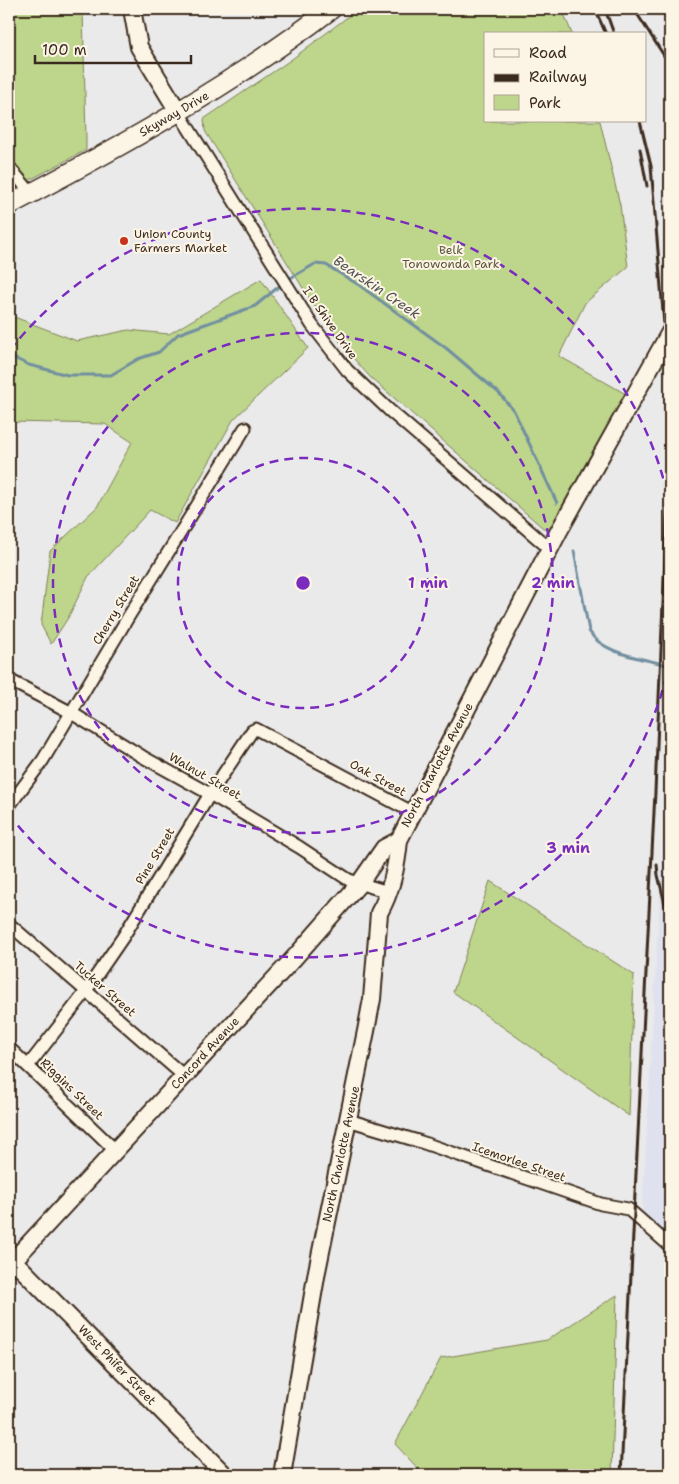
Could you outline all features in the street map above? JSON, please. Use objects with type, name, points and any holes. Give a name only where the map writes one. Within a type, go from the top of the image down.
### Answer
[{"type":"main road","points":[[132,9],[139,47],[179,113]]},
{"type":"main road","name":"Skyway Drive","points":[[9,205],[179,113],[248,70],[331,9]]},
{"type":"main road","name":"North Charlotte Avenue","points":[[282,1475],[317,1271],[372,999],[379,913],[387,854],[399,840],[550,549],[670,332]]},
{"type":"main road","name":"Concord Avenue","points":[[10,1261],[116,1151],[295,957],[359,884],[384,848],[399,840]]},
{"type":"main road","name":"West Phifer Street","points":[[10,1261],[225,1475]]},
{"type":"street","name":"I B Shive Drive","points":[[179,113],[328,347],[363,386],[550,549]]},
{"type":"street","points":[[9,167],[31,193]]},
{"type":"street","name":"Cherry Street","points":[[9,806],[43,760],[70,712],[245,428]]},
{"type":"street","name":"Walnut Street","points":[[9,680],[70,712],[142,757],[210,794],[359,884],[383,891]]},
{"type":"street","name":"Pine Street","points":[[28,1066],[86,991],[123,937],[249,733],[256,729],[331,768]]},
{"type":"street","name":"Oak Street","points":[[331,768],[412,812]]},
{"type":"street","name":"Tucker Street","points":[[9,924],[184,1076]]},
{"type":"street","name":"Riggins Street","points":[[9,1048],[116,1151]]},
{"type":"street","name":"Icemorlee Street","points":[[348,1120],[421,1142],[601,1204],[628,1209],[670,1246]]},
{"type":"shaded area","points":[[670,505],[670,1239],[642,1212],[665,800]]},
{"type":"green space","points":[[9,9],[83,9],[86,150],[9,191]]},
{"type":"green space","name":"Belk Tonowonda Park","points":[[358,9],[562,9],[571,32],[484,32],[484,122],[600,122],[620,205],[628,267],[585,303],[559,356],[626,394],[551,530],[543,528],[370,377],[346,350],[313,304],[205,131],[204,119],[292,59]]},
{"type":"green space","points":[[261,279],[308,348],[233,420],[175,523],[150,510],[88,577],[68,618],[51,644],[41,625],[50,551],[97,507],[132,442],[105,424],[9,422],[9,315],[77,341],[128,330],[169,334]]},
{"type":"green space","points":[[490,881],[634,975],[629,1116],[453,992]]},
{"type":"green space","points":[[617,1295],[612,1475],[424,1475],[395,1444],[441,1358],[547,1340]]},
{"type":"waterway","name":"Bearskin Creek","points":[[287,280],[315,264],[326,265],[359,285],[446,348],[499,393],[514,411],[557,503]]},
{"type":"waterway","name":"Bearskin Creek","points":[[9,356],[29,365],[68,375],[111,375],[138,359],[159,352],[178,334],[255,306],[282,284]]},
{"type":"waterway","name":"Bearskin Creek","points":[[574,551],[589,631],[595,639],[614,651],[670,666]]},
{"type":"railway","points":[[595,9],[605,32]]},
{"type":"railway","points":[[605,9],[613,32]]},
{"type":"railway","points":[[634,9],[670,65]]},
{"type":"railway","points":[[640,122],[651,166],[670,397]]},
{"type":"railway","points":[[640,149],[647,186]]},
{"type":"railway","points":[[621,1475],[655,792],[670,438]]},
{"type":"railway","points":[[657,865],[670,925]]},
{"type":"place","name":"Union County Farmers Market","points":[[124,241]]}]
